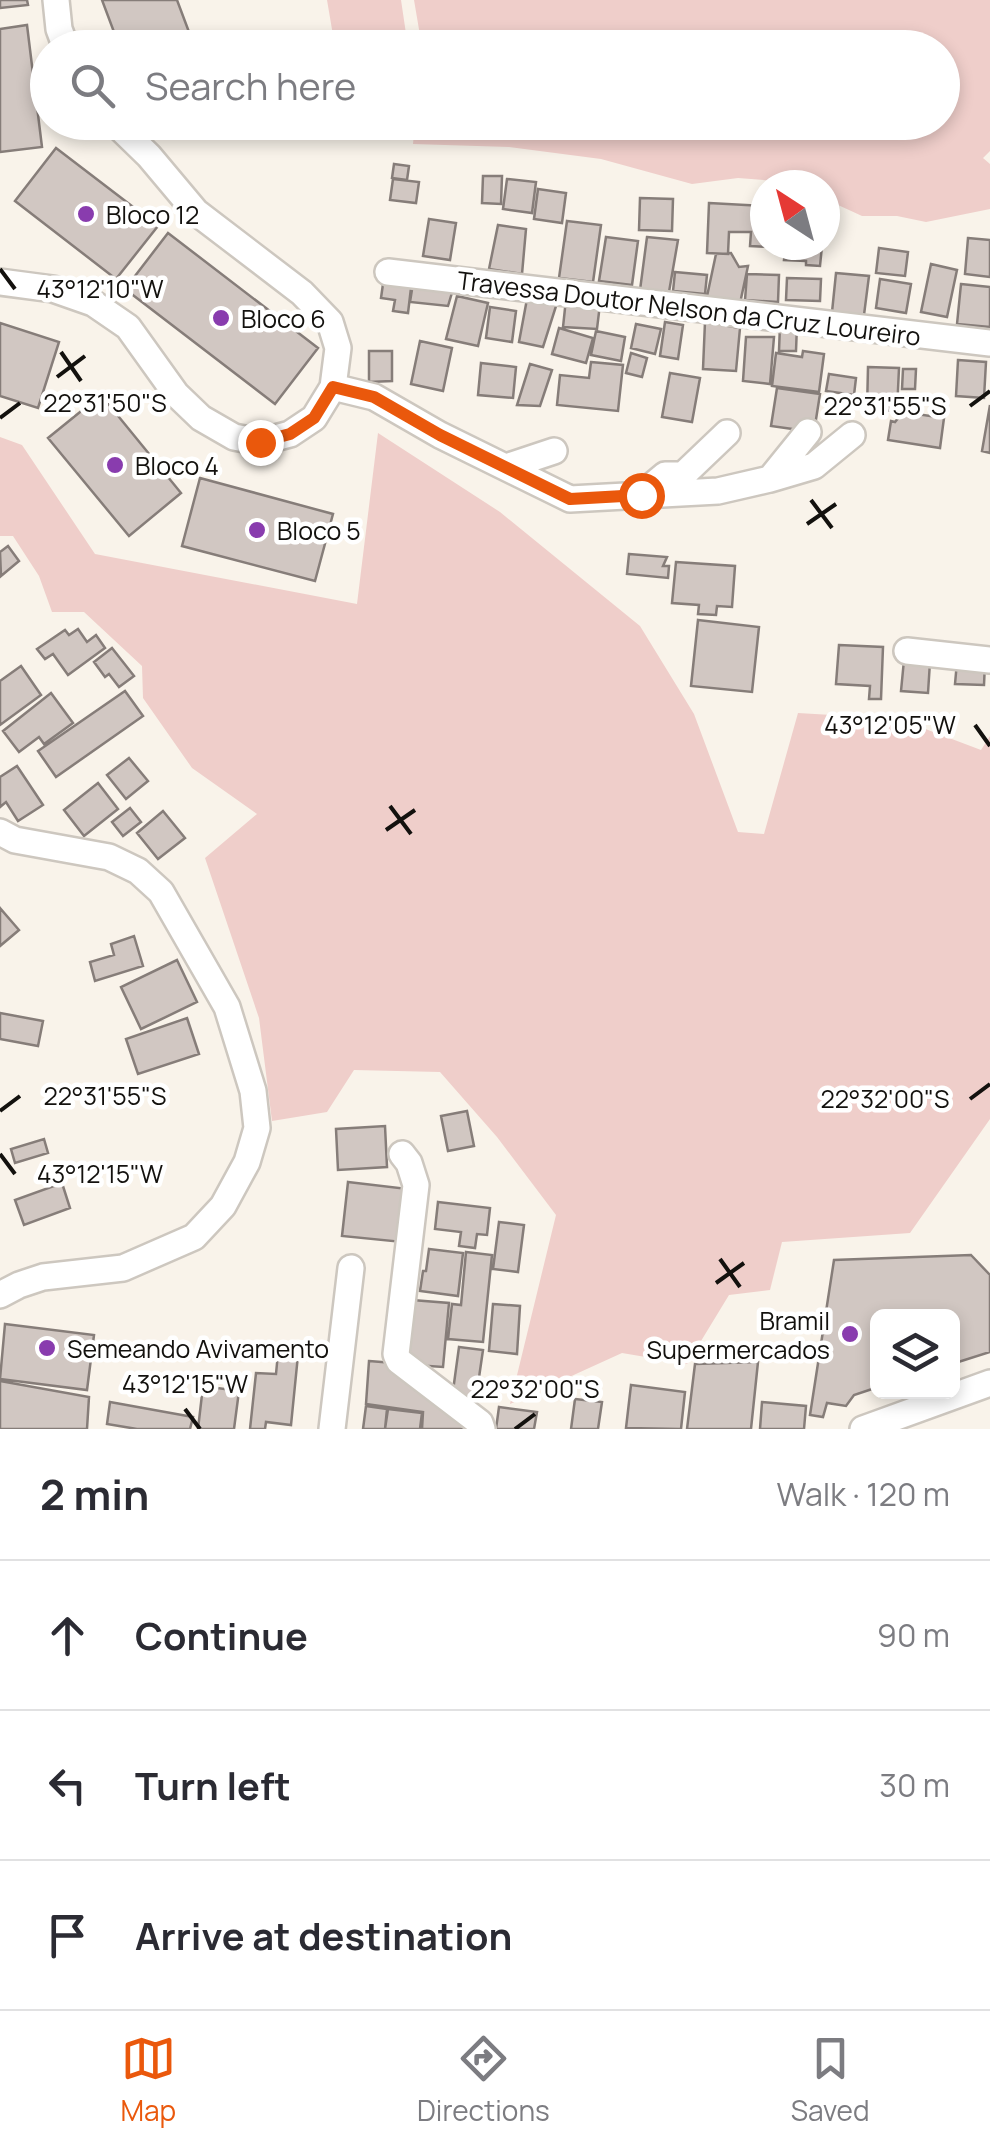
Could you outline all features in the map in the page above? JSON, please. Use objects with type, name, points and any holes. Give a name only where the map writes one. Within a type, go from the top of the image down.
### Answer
[{"type":"street","points":[[56,0],[59,30]]},
{"type":"street","points":[[0,282],[53,289],[93,303],[128,327],[188,406],[234,437],[260,442],[290,434],[314,418],[333,387],[338,348],[330,322],[302,293],[196,212],[133,140]]},
{"type":"street","name":"Travessa Doutor Nelson da Cruz Loureiro","points":[[388,272],[990,344]]},
{"type":"street","points":[[333,387],[374,397],[440,435],[570,499],[718,491],[814,466],[852,435]]},
{"type":"street","points":[[641,495],[665,474],[683,474],[727,432]]},
{"type":"street","points":[[770,479],[808,432]]},
{"type":"street","points":[[506,467],[554,451]]},
{"type":"street","points":[[907,652],[990,660]]},
{"type":"street","points":[[0,832],[14,840],[110,858],[138,871],[161,892],[227,1007],[253,1091],[257,1128],[248,1162],[223,1206],[194,1237],[123,1268],[43,1276],[0,1295]]},
{"type":"street","points":[[402,1154],[416,1185],[396,1354],[399,1361],[480,1423],[482,1429]]},
{"type":"street","points":[[332,1429],[351,1268]]},
{"type":"street","points":[[863,1429],[990,1384]]},
{"type":"shaded area","points":[[327,0],[401,0],[405,30],[332,30]]},
{"type":"shaded area","points":[[414,0],[990,0],[990,151],[983,158],[990,164],[990,209],[926,222],[897,216],[862,216],[840,206],[840,170],[750,170],[750,179],[692,184],[601,159],[509,147],[413,144],[413,140],[960,140],[960,30],[419,30]]},
{"type":"shaded area","points":[[378,433],[500,512],[640,626],[694,714],[738,832],[764,834],[798,713],[899,719],[981,750],[990,736],[990,1119],[910,1233],[782,1242],[770,1290],[729,1295],[687,1364],[622,1353],[510,1404],[556,1215],[497,1137],[440,1072],[354,1070],[327,1112],[272,1121],[259,1018],[205,858],[257,814],[192,768],[143,698],[142,666],[84,612],[52,612],[39,576],[13,536],[0,536],[0,437],[22,445],[95,554],[357,604]]},
{"type":"building","points":[[0,0],[27,0],[28,5],[0,8]]},
{"type":"building","points":[[102,0],[177,0],[188,30],[113,30]]},
{"type":"building","points":[[27,25],[30,140],[41,140],[42,147],[0,152],[0,29]]},
{"type":"building","name":"Bloco 12","points":[[56,148],[158,226],[116,279],[15,201]]},
{"type":"building","points":[[394,164],[409,166],[407,180],[392,178]]},
{"type":"building","points":[[483,176],[502,176],[501,204],[482,203]]},
{"type":"building","points":[[393,179],[419,182],[416,203],[390,200]]},
{"type":"building","points":[[507,179],[536,182],[532,213],[503,209]]},
{"type":"building","points":[[538,189],[566,193],[562,223],[534,219]]},
{"type":"building","points":[[640,198],[673,199],[672,231],[639,230]]},
{"type":"building","points":[[709,203],[750,205],[750,232],[729,232],[728,254],[707,253]]},
{"type":"building","points":[[429,219],[456,223],[450,260],[423,256]]},
{"type":"building","points":[[567,221],[601,225],[593,282],[559,278]]},
{"type":"building","points":[[498,225],[526,229],[522,274],[489,269]]},
{"type":"building","name":"Bloco 6","points":[[168,233],[318,348],[275,404],[125,289]]},
{"type":"building","points":[[606,237],[638,241],[632,285],[599,281]]},
{"type":"building","points":[[647,237],[678,240],[669,292],[640,290]]},
{"type":"building","points":[[968,238],[990,240],[990,277],[965,274]]},
{"type":"building","points":[[879,248],[908,252],[905,276],[876,273]]},
{"type":"building","points":[[731,253],[739,267],[748,266],[739,308],[706,301],[716,254]]},
{"type":"building","points":[[784,260],[821,260],[820,266],[806,265],[806,261]]},
{"type":"building","points":[[931,264],[957,270],[947,317],[921,312]]},
{"type":"building","points":[[675,272],[707,275],[705,294],[673,291]]},
{"type":"building","points":[[836,273],[869,276],[864,315],[832,312]]},
{"type":"building","points":[[747,274],[779,275],[778,302],[745,300]]},
{"type":"building","points":[[787,278],[821,279],[820,301],[786,300]]},
{"type":"building","points":[[880,279],[911,284],[906,313],[876,308]]},
{"type":"building","points":[[413,283],[454,286],[448,306],[410,302]]},
{"type":"building","points":[[383,284],[411,288],[408,313],[393,311],[395,300],[381,298]]},
{"type":"building","points":[[961,284],[990,287],[990,327],[957,324]]},
{"type":"building","points":[[457,296],[488,303],[478,346],[446,339]]},
{"type":"building","points":[[527,299],[557,303],[543,347],[519,342]]},
{"type":"building","points":[[566,299],[600,304],[597,329],[563,327]]},
{"type":"building","points":[[490,307],[516,311],[512,342],[486,338]]},
{"type":"building","points":[[665,322],[683,325],[678,359],[660,356]]},
{"type":"building","points":[[705,322],[740,328],[736,371],[703,369]]},
{"type":"building","points":[[0,323],[59,342],[38,408],[0,396]]},
{"type":"building","points":[[636,324],[661,329],[655,354],[631,348]]},
{"type":"building","points":[[780,325],[797,325],[796,351],[779,351]]},
{"type":"building","points":[[559,328],[593,338],[586,363],[552,354]]},
{"type":"building","points":[[596,331],[625,337],[621,361],[591,355]]},
{"type":"building","points":[[746,337],[774,337],[770,384],[743,381]]},
{"type":"building","points":[[420,341],[452,348],[443,391],[411,384]]},
{"type":"building","points":[[369,351],[392,351],[392,381],[369,382]]},
{"type":"building","points":[[803,351],[824,354],[819,392],[772,386],[776,353],[802,357]]},
{"type":"building","points":[[631,353],[647,358],[642,377],[626,373]]},
{"type":"building","points":[[958,360],[986,362],[984,398],[956,396]]},
{"type":"building","points":[[591,362],[623,365],[618,411],[557,405],[560,375],[589,378]]},
{"type":"building","points":[[481,363],[516,367],[513,398],[478,395]]},
{"type":"building","points":[[530,364],[552,370],[540,406],[517,405]]},
{"type":"building","points":[[868,367],[899,368],[897,411],[867,410]]},
{"type":"building","points":[[903,369],[916,369],[915,389],[902,389]]},
{"type":"building","points":[[670,373],[700,378],[692,422],[662,417]]},
{"type":"building","points":[[829,374],[856,378],[854,395],[826,391]]},
{"type":"building","points":[[777,388],[820,394],[814,432],[771,426]]},
{"type":"building","name":"Bloco 4","points":[[101,395],[181,493],[129,536],[48,438]]},
{"type":"building","points":[[990,405],[990,453],[982,451]]},
{"type":"building","points":[[903,412],[944,418],[940,448],[888,440],[891,421],[895,422]]},
{"type":"building","name":"Bloco 5","points":[[200,478],[333,514],[315,581],[182,546]]},
{"type":"building","points":[[8,546],[19,561],[1,576],[0,552]]},
{"type":"building","points":[[629,554],[667,557],[663,566],[669,566],[668,578],[627,574]]},
{"type":"building","points":[[676,562],[735,566],[732,607],[717,606],[716,615],[698,614],[699,605],[672,603]]},
{"type":"building","points":[[698,620],[759,627],[752,692],[691,686]]},
{"type":"building","points":[[78,629],[87,642],[96,635],[105,648],[68,675],[53,654],[45,659],[37,649],[65,630],[69,635]]},
{"type":"building","points":[[839,645],[883,647],[881,699],[869,699],[870,686],[836,684]]},
{"type":"building","points":[[112,648],[134,676],[119,687],[94,662]]},
{"type":"building","points":[[904,660],[930,662],[928,693],[901,691]]},
{"type":"building","points":[[957,662],[985,663],[984,685],[955,684]]},
{"type":"building","points":[[21,666],[41,695],[0,725],[0,681]]},
{"type":"building","points":[[125,691],[143,716],[56,777],[38,751]]},
{"type":"building","points":[[51,693],[73,723],[44,744],[39,737],[19,752],[3,731]]},
{"type":"building","points":[[129,758],[148,781],[126,799],[107,775]]},
{"type":"building","points":[[17,766],[43,805],[18,821],[6,802],[0,807],[0,777]]},
{"type":"building","points":[[98,783],[118,809],[84,836],[64,810]]},
{"type":"building","points":[[130,808],[141,822],[123,836],[112,822]]},
{"type":"building","points":[[163,811],[185,838],[158,859],[137,833]]},
{"type":"building","points":[[0,908],[19,930],[0,946]]},
{"type":"building","points":[[134,936],[143,966],[95,981],[90,962],[114,955],[111,944]]},
{"type":"building","points":[[177,960],[197,1002],[141,1029],[121,987]]},
{"type":"building","points":[[0,1013],[43,1021],[38,1046],[0,1039]]},
{"type":"building","points":[[187,1018],[199,1054],[138,1074],[126,1039]]},
{"type":"building","points":[[467,1111],[474,1146],[448,1151],[441,1116]]},
{"type":"building","points":[[385,1126],[387,1167],[338,1170],[336,1129]]},
{"type":"building","points":[[44,1139],[48,1153],[15,1163],[11,1149]]},
{"type":"building","points":[[348,1182],[408,1189],[402,1242],[342,1236]]},
{"type":"building","points":[[62,1183],[70,1208],[24,1225],[15,1200]]},
{"type":"building","points":[[438,1202],[490,1208],[487,1235],[477,1234],[475,1248],[459,1246],[461,1232],[435,1229]]},
{"type":"building","points":[[499,1222],[524,1225],[518,1272],[493,1269]]},
{"type":"building","points":[[429,1249],[463,1253],[458,1296],[420,1291]]},
{"type":"building","points":[[466,1252],[492,1255],[483,1342],[448,1339],[452,1304],[461,1305]]},
{"type":"building","name":"Bramil Supermercados","points":[[971,1255],[990,1275],[990,1352],[960,1361],[960,1309],[870,1309],[870,1390],[854,1395],[846,1406],[827,1403],[823,1417],[810,1415],[834,1260]]},
{"type":"building","points":[[412,1300],[449,1303],[443,1367],[414,1365],[407,1356]]},
{"type":"building","points":[[493,1304],[520,1306],[517,1354],[489,1351]]},
{"type":"building","name":"Semeando Avivamento","points":[[5,1324],[94,1335],[87,1390],[0,1379]]},
{"type":"building","points":[[459,1347],[483,1350],[475,1405],[452,1398]]},
{"type":"building","points":[[278,1353],[298,1355],[291,1425],[266,1422],[265,1429],[250,1429],[256,1373],[276,1374]]},
{"type":"building","points":[[369,1361],[394,1363],[469,1429],[422,1429],[423,1412],[366,1404]]},
{"type":"building","points":[[758,1362],[751,1429],[687,1429],[695,1364]]},
{"type":"building","points":[[0,1381],[89,1397],[87,1429],[0,1429]]},
{"type":"building","points":[[631,1385],[685,1392],[681,1429],[626,1428]]},
{"type":"building","points":[[203,1386],[239,1391],[234,1429],[198,1429]]},
{"type":"building","points":[[575,1399],[602,1402],[598,1429],[571,1429]]},
{"type":"building","points":[[110,1402],[193,1417],[190,1429],[137,1429],[107,1424]]},
{"type":"building","points":[[762,1402],[806,1406],[804,1429],[760,1429]]},
{"type":"building","points":[[366,1406],[387,1409],[385,1429],[363,1429]]},
{"type":"building","points":[[499,1407],[537,1412],[534,1429],[496,1429]]},
{"type":"building","points":[[388,1409],[422,1413],[420,1429],[385,1429]]},
{"type":"place","name":"Bloco 12","points":[[86,214]]},
{"type":"place","name":"Bloco 6","points":[[221,318]]},
{"type":"place","name":"Bloco 4","points":[[115,465]]},
{"type":"place","name":"Bloco 5","points":[[257,530]]},
{"type":"place","name":"Bramil Supermercados","points":[[850,1334]]},
{"type":"place","name":"Semeando Avivamento","points":[[47,1348]]},
{"type":"route","points":[[260,442],[290,434],[314,418],[333,387],[374,397],[440,435],[570,499],[641,495]]}]
